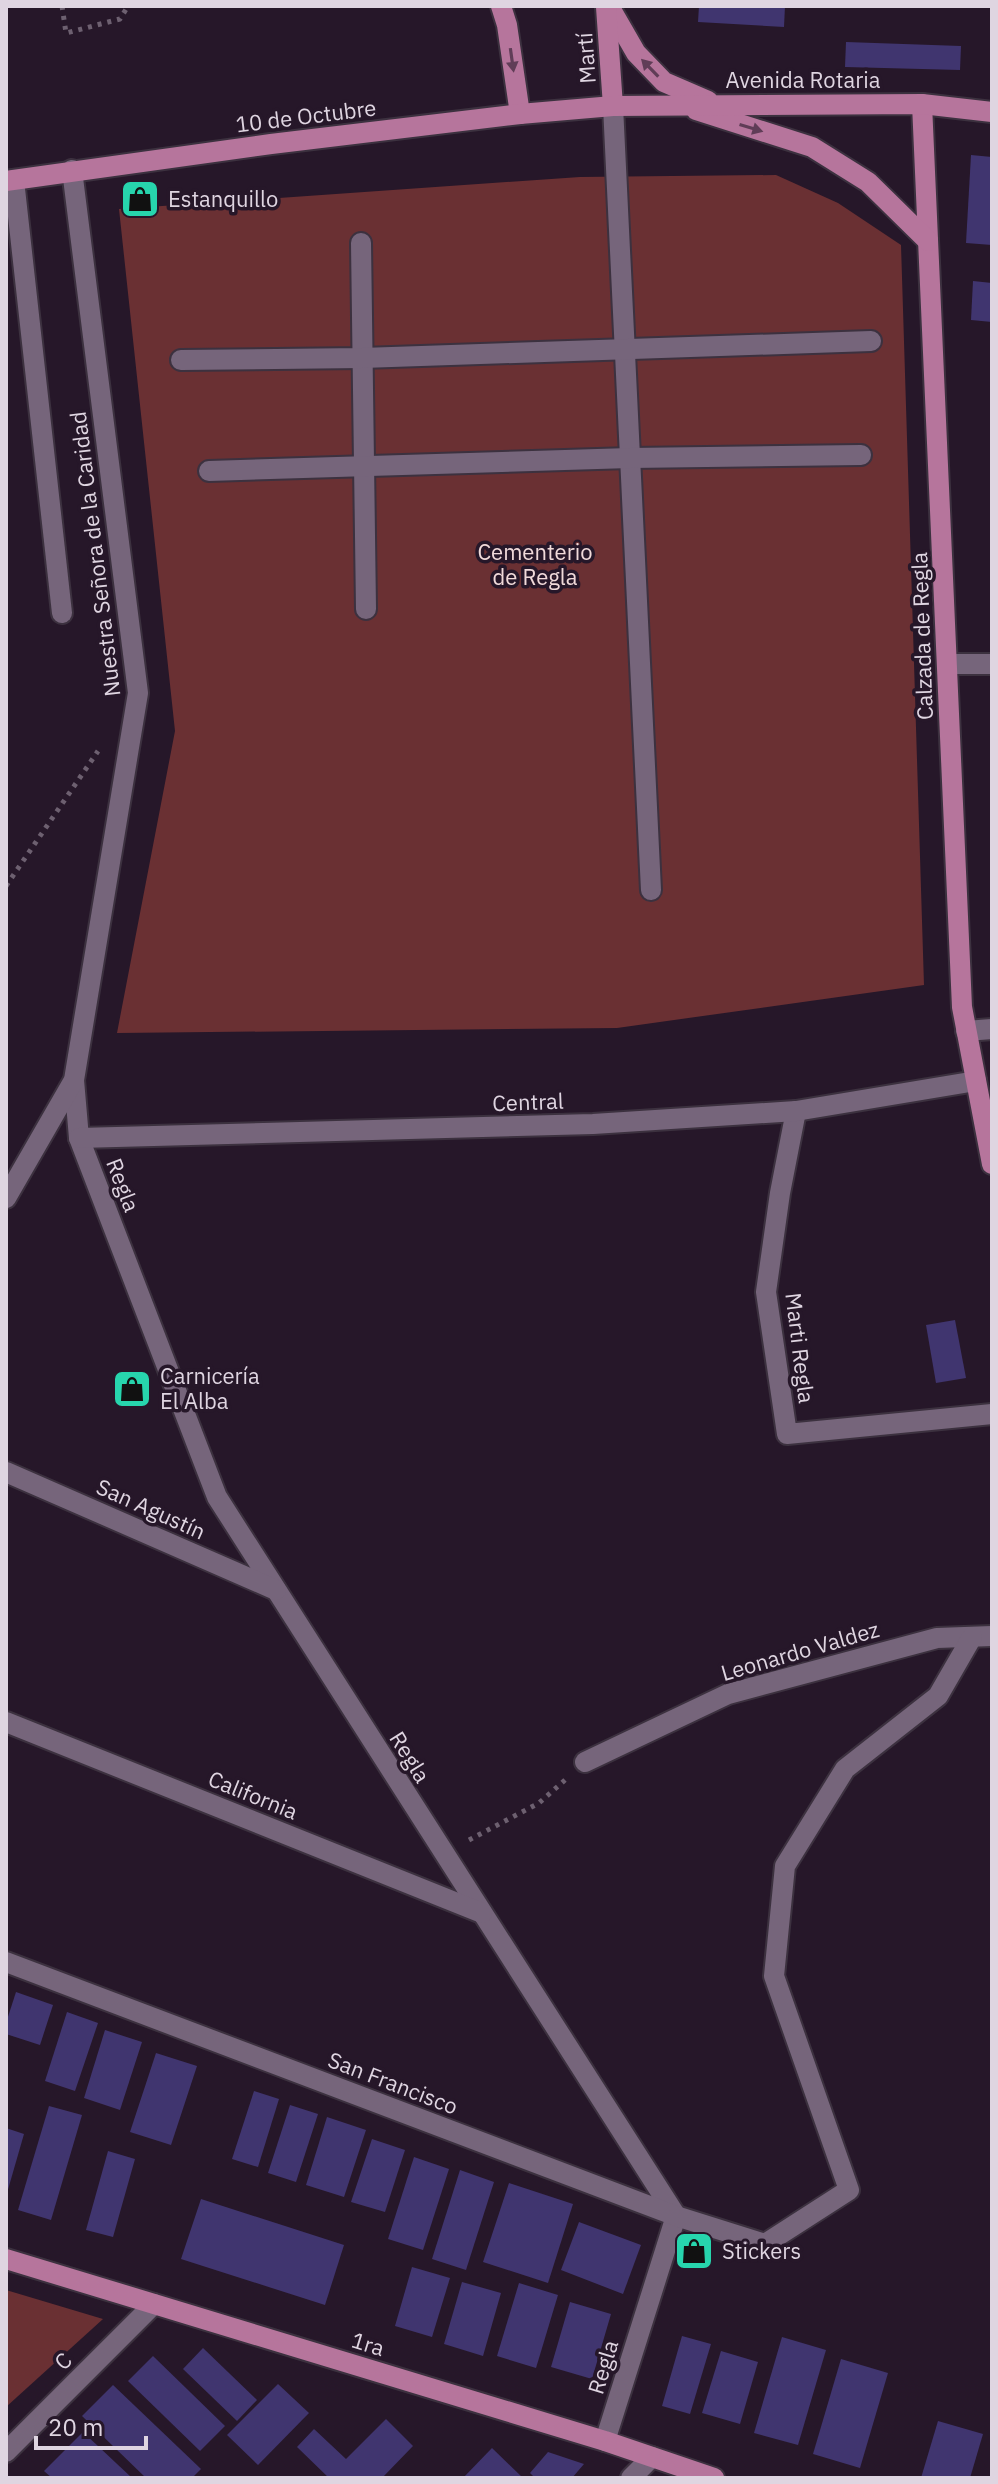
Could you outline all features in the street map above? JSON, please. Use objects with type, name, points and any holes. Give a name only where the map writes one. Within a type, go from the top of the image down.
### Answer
[{"type":"main road","points":[[501,6],[507,25],[520,114]]},
{"type":"main road","points":[[607,6],[636,53],[664,82],[715,104]]},
{"type":"main road","name":"Martí","points":[[607,6],[613,106]]},
{"type":"main road","points":[[677,104],[812,147],[868,182],[928,241]]},
{"type":"main road","name":"Avenida Rotaria","points":[[613,106],[922,104],[992,112]]},
{"type":"main road","name":"Calzada de Regla","points":[[922,104],[962,1007],[992,1164]]},
{"type":"main road","name":"10 de Octubre","points":[[10,180],[520,114],[613,106]]},
{"type":"main road","name":"1ra","points":[[6,2259],[605,2441],[714,2478]]},
{"type":"street","points":[[613,106],[651,890]]},
{"type":"street","name":"Nuestra Señora de la Caridad","points":[[6,1198],[74,1080],[138,693],[72,170]]},
{"type":"street","points":[[10,180],[62,613]]},
{"type":"street","points":[[361,243],[366,609]]},
{"type":"street","points":[[181,360],[362,358],[871,341]]},
{"type":"street","points":[[209,471],[630,458],[861,455]]},
{"type":"street","points":[[947,664],[992,664]]},
{"type":"street","points":[[966,1031],[992,1029]]},
{"type":"street","name":"Regla","points":[[74,1080],[79,1138],[217,1497],[676,2216],[605,2441]]},
{"type":"street","name":"Central","points":[[79,1138],[577,1124],[796,1111],[976,1081]]},
{"type":"street","name":"Marti Regla","points":[[796,1111],[766,1292],[787,1434],[992,1414]]},
{"type":"street","name":"San Agustín","points":[[6,1472],[276,1590]]},
{"type":"street","name":"Leonardo Valdez","points":[[585,1762],[728,1694],[937,1638],[982,1637]]},
{"type":"street","name":"San Francisco","points":[[6,1962],[676,2216],[765,2244],[849,2190],[774,1976],[785,1866],[845,1769],[938,1696],[982,1637]]},
{"type":"street","name":"California","points":[[6,1722],[482,1913]]},
{"type":"street","name":"C","points":[[6,2452],[154,2304]]},
{"type":"street","points":[[631,2478],[652,2457]]},
{"type":"path","points":[[62,6],[66,33],[120,19],[128,6]]},
{"type":"path","points":[[6,886],[103,745]]},
{"type":"path","points":[[443,1853],[539,1803],[585,1762]]},
{"type":"green space","name":"Cementerio de Regla","points":[[776,175],[838,203],[901,245],[924,985],[617,1028],[117,1033],[175,731],[119,209],[580,177]]},
{"type":"green space","points":[[6,2290],[103,2319],[6,2407]]},
{"type":"building","points":[[699,6],[785,6],[784,27],[698,22]]},
{"type":"building","points":[[846,42],[961,46],[960,70],[845,67]]},
{"type":"building","points":[[971,155],[992,157],[992,245],[966,243]]},
{"type":"building","points":[[973,281],[992,283],[992,322],[971,320]]},
{"type":"building","points":[[955,1320],[966,1378],[936,1383],[926,1325]]},
{"type":"building","points":[[16,1992],[53,2005],[40,2045],[6,2034],[6,2023]]},
{"type":"building","points":[[67,2012],[98,2023],[75,2091],[45,2081]]},
{"type":"building","points":[[105,2030],[142,2042],[120,2110],[84,2098]]},
{"type":"building","points":[[156,2053],[197,2066],[171,2145],[130,2132]]},
{"type":"building","points":[[254,2091],[279,2099],[258,2167],[232,2159]]},
{"type":"building","points":[[290,2105],[318,2114],[296,2182],[268,2173]]},
{"type":"building","points":[[49,2106],[82,2115],[51,2220],[18,2210]]},
{"type":"building","points":[[327,2117],[366,2130],[344,2197],[306,2185]]},
{"type":"building","points":[[6,2128],[24,2134],[7,2193],[6,2193]]},
{"type":"building","points":[[372,2139],[405,2150],[385,2212],[351,2202]]},
{"type":"building","points":[[108,2151],[135,2159],[113,2237],[86,2230]]},
{"type":"building","points":[[414,2157],[449,2169],[423,2250],[388,2239]]},
{"type":"building","points":[[460,2170],[494,2182],[466,2270],[432,2259]]},
{"type":"building","points":[[509,2183],[573,2204],[548,2283],[483,2262]]},
{"type":"building","points":[[201,2199],[344,2245],[325,2305],[181,2259]]},
{"type":"building","points":[[579,2222],[641,2245],[623,2294],[561,2270]]},
{"type":"building","points":[[412,2267],[450,2278],[432,2337],[395,2326]]},
{"type":"building","points":[[462,2282],[501,2293],[483,2356],[444,2344]]},
{"type":"building","points":[[519,2283],[558,2295],[536,2368],[497,2356]]},
{"type":"building","points":[[570,2302],[611,2314],[592,2379],[551,2367]]},
{"type":"building","points":[[682,2336],[711,2344],[690,2414],[662,2406]]},
{"type":"building","points":[[782,2337],[826,2350],[798,2445],[754,2433]]},
{"type":"building","points":[[203,2348],[257,2400],[237,2421],[183,2369]]},
{"type":"building","points":[[721,2351],[758,2362],[740,2424],[702,2413]]},
{"type":"building","points":[[153,2356],[225,2426],[200,2451],[128,2381]]},
{"type":"building","points":[[841,2359],[888,2373],[860,2468],[813,2454]]},
{"type":"building","points":[[278,2384],[309,2413],[258,2465],[227,2435]]},
{"type":"building","points":[[113,2385],[201,2469],[192,2478],[146,2478],[82,2416]]},
{"type":"building","points":[[386,2419],[413,2446],[382,2478],[329,2478],[297,2447],[314,2429],[346,2459]]},
{"type":"building","points":[[938,2421],[983,2434],[970,2478],[921,2478]]},
{"type":"building","points":[[83,2432],[132,2478],[52,2478],[44,2471]]},
{"type":"building","points":[[492,2448],[523,2478],[463,2478]]},
{"type":"building","points":[[548,2452],[584,2464],[572,2478],[535,2478],[530,2473]]},
{"type":"place","name":"Estanquillo","points":[[140,199]]},
{"type":"place","name":"Carnicería El Alba","points":[[132,1389]]},
{"type":"place","name":"Stickers","points":[[694,2251]]}]
